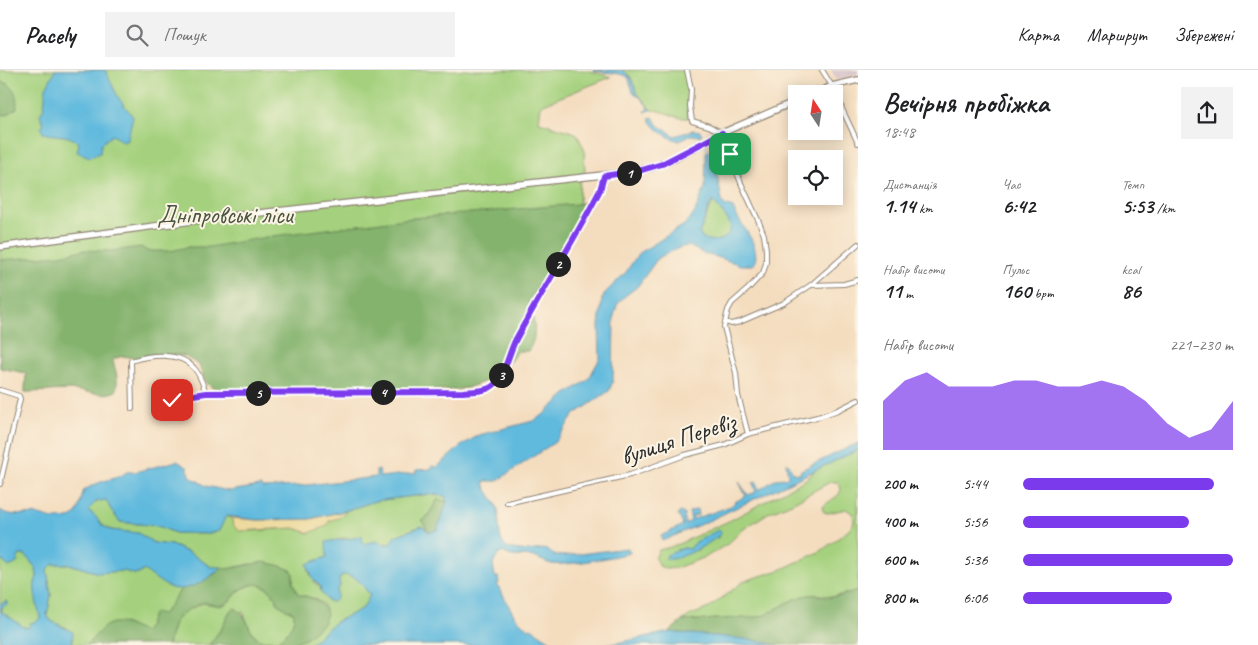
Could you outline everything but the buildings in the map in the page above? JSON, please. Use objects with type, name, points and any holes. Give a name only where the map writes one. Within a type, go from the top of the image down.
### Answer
[{"type":"main road","points":[[836,85],[858,80]]},
{"type":"main road","points":[[0,247],[206,219],[604,176],[651,168],[676,158],[722,133],[788,104]]},
{"type":"street","points":[[687,70],[691,89],[690,106],[692,121],[709,126],[722,133],[741,184],[760,222],[764,236],[766,263],[763,273],[748,290],[732,303],[728,310],[724,327],[736,373],[738,395],[748,434]]},
{"type":"street","points":[[822,70],[831,85]]},
{"type":"street","points":[[843,111],[858,143]]},
{"type":"street","points":[[172,400],[172,396],[206,393],[463,392],[487,390],[496,384],[502,374],[513,344],[600,190],[604,176]]},
{"type":"street","points":[[726,322],[731,324],[740,322],[784,303],[811,285],[858,244]]},
{"type":"street","points":[[811,285],[844,284],[858,280]]},
{"type":"street","points":[[132,409],[130,361],[140,358],[168,356],[188,362],[194,368],[206,393]]},
{"type":"street","points":[[0,390],[20,396],[0,484]]},
{"type":"street","name":"вулиця Перевіз","points":[[507,503],[630,475],[685,455],[724,445],[748,434],[821,416],[858,400]]},
{"type":"shaded area","points":[[831,70],[858,70],[858,74],[837,80]]},
{"type":"green space","name":"Дніпровські ліси","points":[[0,70],[586,70],[611,77],[541,105],[539,122],[576,133],[584,148],[585,173],[580,174],[579,203],[588,203],[588,207],[193,356],[110,356],[111,388],[25,392],[26,373],[0,367]]},
{"type":"green space","points":[[622,70],[684,71],[689,89],[688,118],[651,110],[637,93],[631,77]]},
{"type":"green space","points":[[0,82],[9,85],[16,95],[17,108],[7,115],[0,114]]},
{"type":"green space","points":[[713,201],[732,228],[727,236],[716,241],[703,239],[699,233]]},
{"type":"green space","points":[[588,203],[588,207],[529,302],[534,321],[534,339],[528,351],[518,351],[497,377],[467,388],[456,390],[221,389],[211,387],[204,379],[199,365],[183,355],[154,354],[134,358],[123,356],[113,359],[117,384],[116,391],[111,393],[99,394],[75,390],[25,392],[26,373],[0,368],[0,260],[60,255],[83,250],[112,251],[141,247],[147,251],[170,251],[188,247],[209,247],[273,236],[412,218]]},
{"type":"green space","points":[[858,450],[858,590],[833,597],[816,594],[790,601],[766,615],[758,617],[682,621],[709,608],[744,581],[780,570],[821,551],[849,530],[854,522],[853,514],[846,509],[828,513],[824,512],[822,508],[841,491],[838,482],[830,482],[794,502],[768,513],[742,530],[729,543],[706,557],[676,568],[667,569],[659,566],[655,558],[659,550],[674,546],[731,520],[808,478],[814,471]],"holes":[[[719,537],[709,541],[698,550],[676,550],[690,549],[700,540]]]},
{"type":"green space","points":[[430,494],[445,496],[447,502],[438,499],[427,517],[422,521],[429,532],[416,528],[395,536],[390,544],[376,541],[363,544],[361,536],[351,539],[341,538],[328,557],[312,562],[308,570],[316,584],[320,586],[321,592],[337,590],[340,586],[339,580],[342,575],[347,575],[359,581],[370,595],[363,608],[334,623],[309,645],[289,645],[307,637],[324,605],[316,599],[298,594],[293,583],[293,573],[250,564],[228,569],[211,567],[190,553],[171,545],[154,543],[138,533],[111,530],[103,526],[88,510],[96,502],[106,499],[120,522],[158,526],[175,533],[208,534],[218,531],[225,516],[231,518],[234,526],[250,531],[294,528],[309,533],[338,518],[348,510],[375,501]]},
{"type":"green space","points":[[438,499],[447,502],[437,530],[429,532],[422,521],[427,517]]},
{"type":"green space","points":[[20,555],[25,555],[36,568],[36,592],[40,618],[33,622],[29,628],[22,626],[3,614],[0,604],[0,559],[5,564]]},
{"type":"green space","points":[[263,562],[291,570],[293,573],[293,583],[298,594],[316,600],[325,609],[327,614],[323,624],[307,637],[289,645],[209,645],[221,629],[230,611],[235,608],[243,615],[252,632],[260,640],[276,641],[286,633],[293,621],[294,613],[279,605],[268,589],[263,586],[252,585],[239,591],[225,604],[201,603],[186,611],[177,619],[168,645],[86,645],[103,628],[113,623],[133,627],[143,632],[155,612],[162,614],[165,612],[181,589],[200,583],[216,573],[221,567],[228,569]]},
{"type":"green space","points":[[53,564],[69,564],[92,571],[124,571],[134,574],[139,574],[144,570],[170,587],[181,589],[165,612],[153,614],[149,627],[143,632],[124,623],[103,628],[86,645],[72,645],[73,640],[67,628],[51,621],[47,615],[51,595],[47,570]]},
{"type":"green space","points":[[254,584],[266,588],[272,593],[279,605],[295,613],[292,626],[280,640],[266,642],[260,640],[251,631],[243,612],[230,611],[221,629],[209,645],[168,645],[173,625],[181,613],[203,603],[220,606],[230,601],[240,590]]},
{"type":"green space","points":[[858,590],[858,645],[777,645],[734,638],[669,632],[682,621],[758,617],[801,597],[817,595],[834,597]]},
{"type":"sand","points":[[348,510],[338,518],[329,521],[327,526],[309,533],[294,528],[239,531],[234,526],[231,518],[257,520],[310,519]]},
{"type":"water","points":[[55,70],[105,70],[118,97],[133,117],[127,140],[124,142],[112,135],[101,144],[100,153],[90,157],[77,152],[79,143],[75,140],[66,136],[43,133],[41,128],[44,124],[40,115],[44,107],[46,88]]},
{"type":"water","points":[[593,70],[621,70],[625,72],[630,77],[638,94],[651,110],[645,112],[648,107],[633,92],[628,77]]},
{"type":"water","points":[[653,117],[658,125],[675,136],[693,130],[702,133],[700,136],[690,135],[679,141],[658,129],[649,118]]},
{"type":"water","points":[[709,151],[714,158],[724,205],[733,208],[752,241],[756,255],[755,263],[741,265],[704,254],[689,246],[681,247],[658,258],[637,287],[617,305],[614,316],[613,381],[609,391],[574,415],[555,442],[497,481],[486,481],[484,483],[497,506],[500,536],[507,548],[527,551],[542,549],[554,555],[563,556],[628,548],[630,553],[569,564],[550,563],[534,557],[514,556],[503,552],[498,555],[493,564],[495,577],[498,577],[499,583],[497,584],[515,617],[529,629],[531,628],[557,645],[309,645],[334,623],[363,608],[370,595],[355,578],[342,575],[339,580],[340,586],[337,590],[337,598],[333,602],[328,601],[321,592],[320,586],[313,579],[307,564],[327,557],[326,542],[362,536],[363,544],[376,541],[390,544],[395,536],[422,526],[429,532],[437,530],[447,502],[445,496],[430,494],[375,501],[310,519],[257,520],[226,516],[219,531],[208,534],[175,533],[158,526],[120,522],[106,500],[96,502],[88,510],[103,526],[111,530],[138,533],[154,543],[171,545],[190,553],[211,567],[221,567],[198,584],[178,589],[171,588],[144,570],[139,574],[124,571],[98,573],[69,564],[53,564],[47,570],[51,595],[47,615],[51,621],[73,632],[72,645],[0,645],[0,604],[7,601],[7,604],[1,608],[1,611],[25,628],[40,618],[35,591],[36,568],[25,555],[20,555],[17,563],[9,567],[0,559],[0,510],[14,515],[39,515],[51,519],[70,518],[78,511],[84,490],[119,477],[127,472],[135,472],[177,461],[187,467],[191,477],[206,486],[229,491],[260,486],[263,488],[299,486],[376,477],[376,471],[379,470],[380,477],[416,473],[416,470],[431,469],[432,466],[436,468],[461,446],[479,435],[533,421],[543,415],[566,394],[588,380],[600,358],[599,326],[602,299],[605,293],[626,272],[638,254],[684,225],[694,214],[705,188],[706,152]],"holes":[[[713,201],[728,220],[731,228],[729,233],[720,240],[703,239],[699,233]]]},
{"type":"water","points":[[858,443],[858,450],[662,541],[661,536],[683,525],[678,514],[680,512],[684,514],[685,524],[691,521],[689,512],[697,509],[698,515],[692,516],[694,519],[731,506],[746,496],[739,482],[748,495],[756,492],[753,483],[756,482],[759,490],[776,479],[787,478],[786,463],[789,464],[793,473],[800,474],[801,470]]},
{"type":"water","points":[[718,530],[722,532],[705,545],[679,557],[666,559],[667,555],[684,548],[690,549],[696,542]]},
{"type":"water","points":[[669,632],[737,638],[777,645],[607,645]]},
{"type":"waterway","points":[[701,135],[703,141]]},
{"type":"waterway","points":[[705,145],[708,151]]},
{"type":"route","points":[[172,400],[172,396],[206,393],[463,392],[487,390],[496,384],[502,374],[513,344],[591,208],[600,190],[604,176],[642,170],[662,164],[722,133],[730,154]]}]
